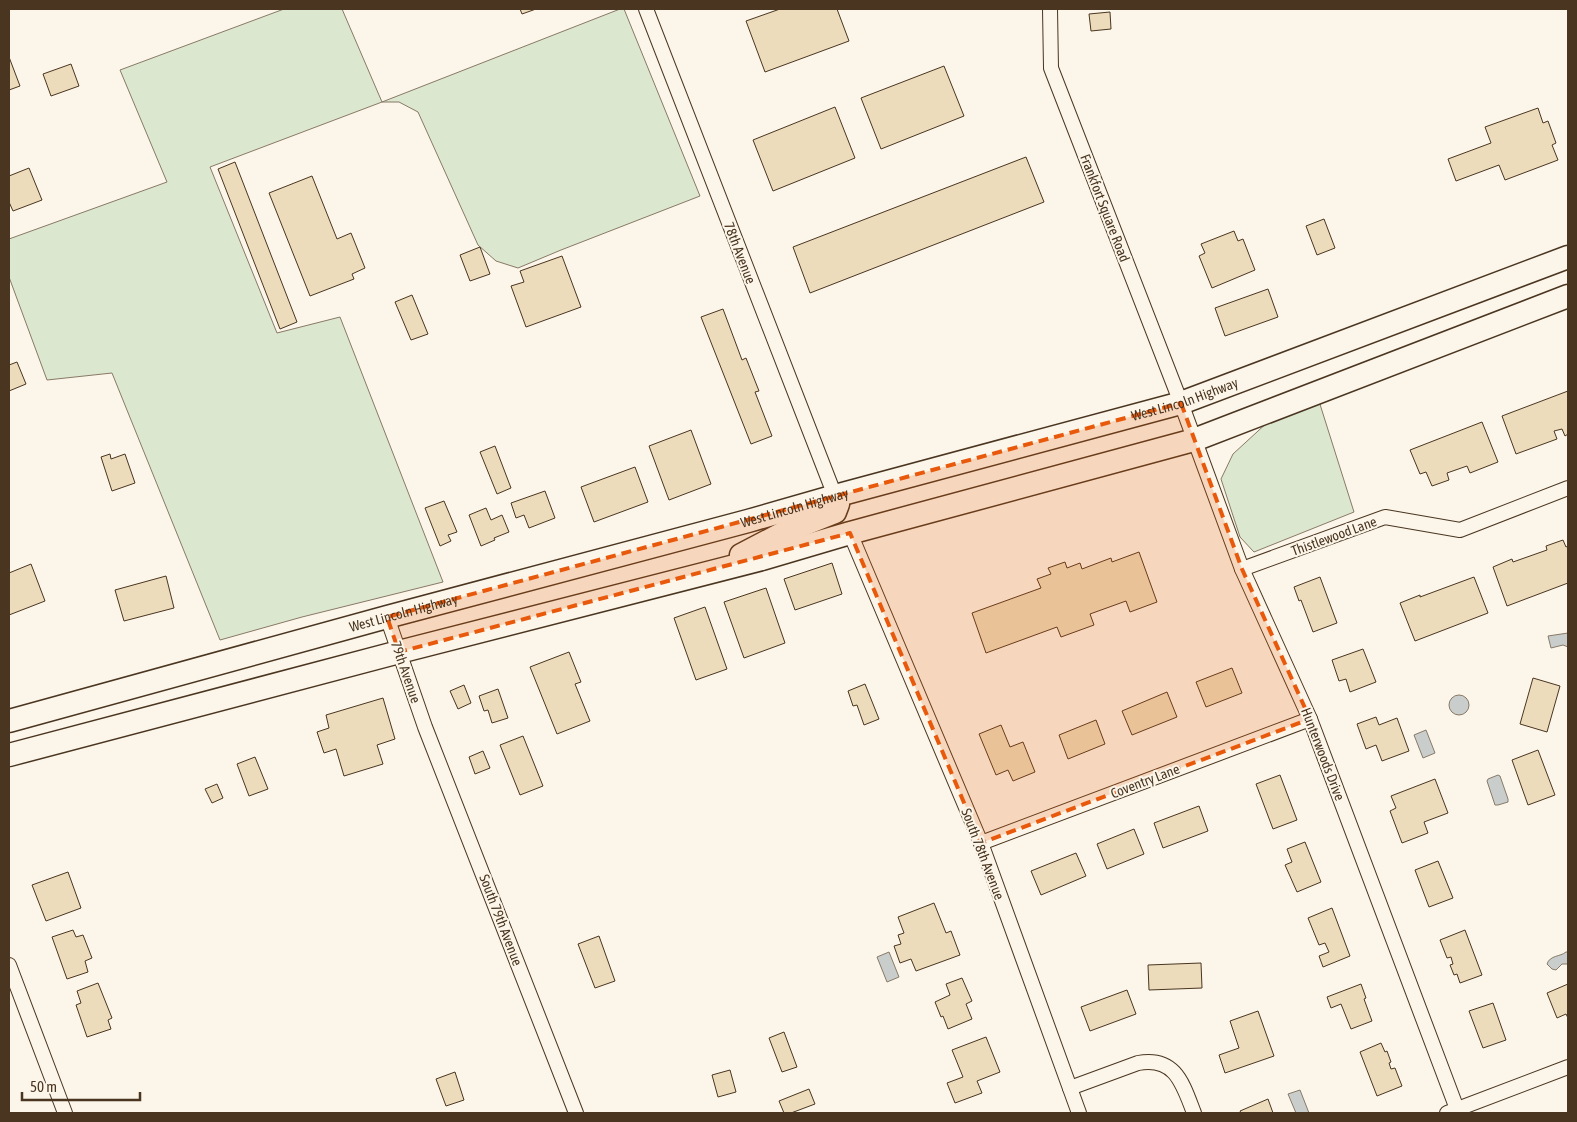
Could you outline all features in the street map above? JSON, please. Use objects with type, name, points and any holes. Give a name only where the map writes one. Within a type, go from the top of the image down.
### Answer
[{"type":"main road","name":"West Lincoln Highway","points":[[9,721],[1180,403],[1568,257]]},
{"type":"main road","points":[[9,755],[704,574],[1194,440],[1568,296]]},
{"type":"main road","points":[[704,574],[788,531],[835,512],[838,504],[835,496]]},
{"type":"street","name":"78th Avenue","points":[[646,9],[835,496]]},
{"type":"street","name":"Frankfort Square Road","points":[[1050,9],[1051,68],[1180,403]]},
{"type":"street","name":"Hunterwoods Drive","points":[[1180,403],[1242,569],[1310,719],[1452,1111]]},
{"type":"street","name":"Thistlewood Lane","points":[[1242,569],[1384,517],[1460,530],[1568,488]]},
{"type":"street","name":"South 78th Avenue","points":[[850,533],[981,843],[1079,1113]]},
{"type":"street","name":"79th Avenue","points":[[388,617],[425,727]]},
{"type":"street","name":"Coventry Lane","points":[[981,843],[1310,719]]},
{"type":"street","name":"South 79th Avenue","points":[[425,727],[576,1113]]},
{"type":"street","points":[[9,965],[65,1113]]},
{"type":"street","points":[[1070,1088],[1138,1063],[1156,1062],[1169,1067],[1180,1079],[1194,1113]]},
{"type":"street","points":[[1452,1111],[1568,1066]]},
{"type":"highlighted area","points":[[1181,403],[1242,569],[1310,719],[981,843],[850,533],[399,652],[387,617]]},
{"type":"green space","points":[[284,9],[342,9],[382,102],[210,167],[277,333],[340,317],[443,582],[302,617],[220,640],[112,373],[47,380],[9,277],[9,239],[167,182],[120,70]]},
{"type":"green space","points":[[624,9],[700,196],[518,268],[496,261],[478,245],[418,112],[399,102],[382,102]]},
{"type":"green space","points":[[1318,398],[1354,512],[1254,552],[1240,537],[1221,479],[1233,454],[1270,420]]},
{"type":"shaded area","points":[[1568,633],[1568,647],[1563,645],[1551,648],[1548,636]]},
{"type":"shaded area","points":[[1459,695],[1466,698],[1469,705],[1466,712],[1459,715],[1452,712],[1449,705],[1452,698]]},
{"type":"shaded area","points":[[1426,730],[1435,753],[1423,758],[1414,735]]},
{"type":"shaded area","points":[[1498,775],[1500,776],[1508,802],[1495,805],[1487,781]]},
{"type":"shaded area","points":[[889,952],[899,977],[887,982],[877,957]]},
{"type":"shaded area","points":[[1568,952],[1568,964],[1562,964],[1556,970],[1547,964],[1550,959]]},
{"type":"shaded area","points":[[1300,1090],[1309,1113],[1296,1113],[1288,1094]]},
{"type":"building","points":[[520,9],[536,9],[522,14]]},
{"type":"building","points":[[780,9],[837,9],[849,41],[765,72],[746,21]]},
{"type":"building","points":[[1110,12],[1111,29],[1091,31],[1089,14]]},
{"type":"building","points":[[9,57],[20,86],[9,90]]},
{"type":"building","points":[[71,64],[79,86],[51,96],[43,74]]},
{"type":"building","points":[[944,66],[964,116],[881,149],[861,98]]},
{"type":"building","points":[[835,107],[855,158],[773,191],[753,140]]},
{"type":"building","points":[[1538,108],[1543,123],[1548,121],[1556,143],[1552,145],[1558,160],[1505,180],[1499,165],[1456,181],[1448,159],[1491,143],[1485,127]]},
{"type":"building","points":[[1026,157],[1044,202],[810,293],[793,247]]},
{"type":"building","points":[[235,162],[297,322],[280,329],[218,169]]},
{"type":"building","points":[[29,168],[42,200],[13,211],[9,202],[9,176]]},
{"type":"building","points":[[312,176],[337,239],[351,233],[365,268],[352,274],[354,279],[310,296],[269,193]]},
{"type":"building","points":[[1324,219],[1335,248],[1317,255],[1306,226]]},
{"type":"building","points":[[1234,231],[1238,241],[1243,239],[1255,270],[1212,288],[1199,256],[1205,253],[1201,244]]},
{"type":"building","points":[[480,247],[490,274],[470,281],[460,255]]},
{"type":"building","points":[[562,256],[581,307],[526,327],[511,286],[524,282],[520,271]]},
{"type":"building","points":[[1268,289],[1278,317],[1225,336],[1215,308]]},
{"type":"building","points":[[412,295],[428,334],[411,340],[395,302]]},
{"type":"building","points":[[723,309],[742,360],[746,358],[759,391],[755,392],[772,436],[751,444],[701,317]]},
{"type":"building","points":[[17,362],[26,384],[9,391],[9,365]]},
{"type":"building","points":[[1568,391],[1568,434],[1565,436],[1562,429],[1554,431],[1557,439],[1516,454],[1502,416]]},
{"type":"building","points":[[1482,422],[1498,462],[1470,473],[1467,466],[1447,473],[1449,480],[1432,486],[1426,472],[1420,474],[1410,450]]},
{"type":"building","points":[[691,430],[711,484],[669,500],[649,446]]},
{"type":"building","points":[[495,446],[511,488],[497,494],[480,452]]},
{"type":"building","points":[[110,454],[111,459],[125,454],[135,483],[112,491],[101,457]]},
{"type":"building","points":[[635,467],[648,502],[594,522],[581,487]]},
{"type":"building","points":[[545,491],[555,518],[529,528],[524,515],[516,518],[511,503]]},
{"type":"building","points":[[444,501],[457,532],[448,535],[451,541],[440,546],[425,508]]},
{"type":"building","points":[[486,508],[491,520],[502,515],[509,532],[481,546],[469,515]]},
{"type":"building","points":[[1563,540],[1566,547],[1568,546],[1568,583],[1507,606],[1493,567],[1512,559],[1513,562],[1547,550],[1546,546]]},
{"type":"building","points":[[1139,552],[1157,602],[1130,612],[1126,601],[1090,614],[1094,625],[1061,637],[1057,627],[986,653],[972,613],[1041,588],[1037,579],[1051,574],[1048,568],[1065,562],[1067,568],[1080,563],[1082,569],[1111,558],[1112,562]]},
{"type":"building","points":[[832,563],[842,594],[795,610],[784,579]]},
{"type":"building","points":[[31,564],[45,601],[9,615],[9,573]]},
{"type":"building","points":[[166,576],[174,608],[124,621],[115,590]]},
{"type":"building","points":[[1320,577],[1337,623],[1313,632],[1294,587]]},
{"type":"building","points":[[1474,577],[1488,613],[1415,641],[1400,603]]},
{"type":"building","points":[[766,588],[785,643],[744,658],[724,602]]},
{"type":"building","points":[[705,607],[727,669],[696,680],[674,618]]},
{"type":"building","points":[[1363,649],[1376,682],[1350,692],[1346,679],[1339,681],[1332,660]]},
{"type":"building","points":[[569,652],[581,682],[575,684],[590,721],[557,734],[530,667]]},
{"type":"building","points":[[1232,668],[1242,693],[1206,707],[1196,682]]},
{"type":"building","points":[[1533,678],[1560,686],[1547,732],[1520,724]]},
{"type":"building","points":[[865,684],[879,719],[864,725],[857,705],[853,706],[848,691]]},
{"type":"building","points":[[464,685],[471,703],[458,709],[450,691]]},
{"type":"building","points":[[498,689],[508,718],[492,723],[488,710],[484,711],[479,696]]},
{"type":"building","points":[[1167,692],[1177,717],[1132,735],[1122,711]]},
{"type":"building","points":[[383,698],[395,739],[377,745],[383,764],[344,776],[336,749],[324,753],[317,732],[329,728],[326,715]]},
{"type":"building","points":[[1376,717],[1379,725],[1397,718],[1409,751],[1382,761],[1376,745],[1366,749],[1357,724]]},
{"type":"building","points":[[1096,720],[1105,744],[1068,759],[1059,735]]},
{"type":"building","points":[[1001,725],[1010,747],[1023,742],[1035,772],[1013,781],[1008,770],[996,775],[979,734]]},
{"type":"building","points":[[523,736],[543,786],[520,795],[500,745]]},
{"type":"building","points":[[1538,750],[1555,795],[1528,805],[1512,760]]},
{"type":"building","points":[[483,751],[490,768],[475,774],[469,757]]},
{"type":"building","points":[[255,757],[268,789],[249,796],[237,764]]},
{"type":"building","points":[[1280,775],[1297,820],[1273,829],[1256,784]]},
{"type":"building","points":[[1435,779],[1448,813],[1424,822],[1428,833],[1402,843],[1390,811],[1396,808],[1391,796]]},
{"type":"building","points":[[217,784],[223,798],[212,803],[205,789]]},
{"type":"building","points":[[1199,806],[1208,831],[1163,848],[1154,823]]},
{"type":"building","points":[[1134,829],[1144,854],[1107,869],[1097,844]]},
{"type":"building","points":[[1305,842],[1321,882],[1297,892],[1285,865],[1292,862],[1287,849]]},
{"type":"building","points":[[1076,853],[1086,876],[1041,895],[1031,871]]},
{"type":"building","points":[[1438,861],[1453,898],[1429,907],[1415,870]]},
{"type":"building","points":[[68,872],[81,908],[46,921],[32,885]]},
{"type":"building","points":[[934,903],[946,933],[951,931],[960,955],[916,971],[911,959],[900,963],[894,946],[901,944],[898,935],[904,933],[898,917]]},
{"type":"building","points":[[1332,908],[1350,956],[1323,967],[1319,956],[1329,952],[1325,943],[1319,945],[1308,918]]},
{"type":"building","points":[[73,930],[76,937],[83,935],[92,958],[85,961],[88,972],[67,979],[52,937]]},
{"type":"building","points":[[1465,930],[1482,975],[1460,983],[1457,974],[1454,975],[1450,965],[1453,964],[1451,957],[1447,958],[1440,940]]},
{"type":"building","points":[[599,936],[615,981],[595,988],[578,944]]},
{"type":"building","points":[[1201,963],[1202,988],[1149,990],[1148,965]]},
{"type":"building","points":[[962,978],[972,1001],[966,1004],[972,1019],[948,1029],[935,1002],[950,995],[946,984]]},
{"type":"building","points":[[98,983],[112,1018],[108,1020],[111,1029],[87,1037],[76,1005],[81,1003],[77,991]]},
{"type":"building","points":[[1361,984],[1372,1021],[1351,1029],[1341,1004],[1331,1008],[1327,997]]},
{"type":"building","points":[[1568,984],[1568,1018],[1566,1014],[1557,1018],[1547,993]]},
{"type":"building","points":[[1127,990],[1136,1014],[1090,1031],[1081,1007]]},
{"type":"building","points":[[1493,1003],[1506,1040],[1483,1048],[1469,1011]]},
{"type":"building","points":[[1258,1011],[1274,1056],[1225,1073],[1219,1055],[1239,1048],[1230,1021]]},
{"type":"building","points":[[784,1032],[797,1067],[782,1072],[769,1038]]},
{"type":"building","points":[[986,1037],[1000,1072],[977,1081],[982,1093],[955,1103],[947,1083],[963,1077],[952,1050]]},
{"type":"building","points":[[1381,1043],[1385,1052],[1387,1051],[1391,1062],[1389,1063],[1391,1069],[1395,1068],[1402,1086],[1377,1096],[1360,1052]]},
{"type":"building","points":[[730,1070],[736,1092],[718,1097],[712,1075]]},
{"type":"building","points":[[455,1072],[464,1100],[446,1106],[436,1079]]},
{"type":"building","points":[[809,1089],[815,1104],[791,1113],[784,1113],[779,1101]]},
{"type":"building","points":[[1268,1099],[1273,1113],[1241,1113],[1240,1111]]}]
